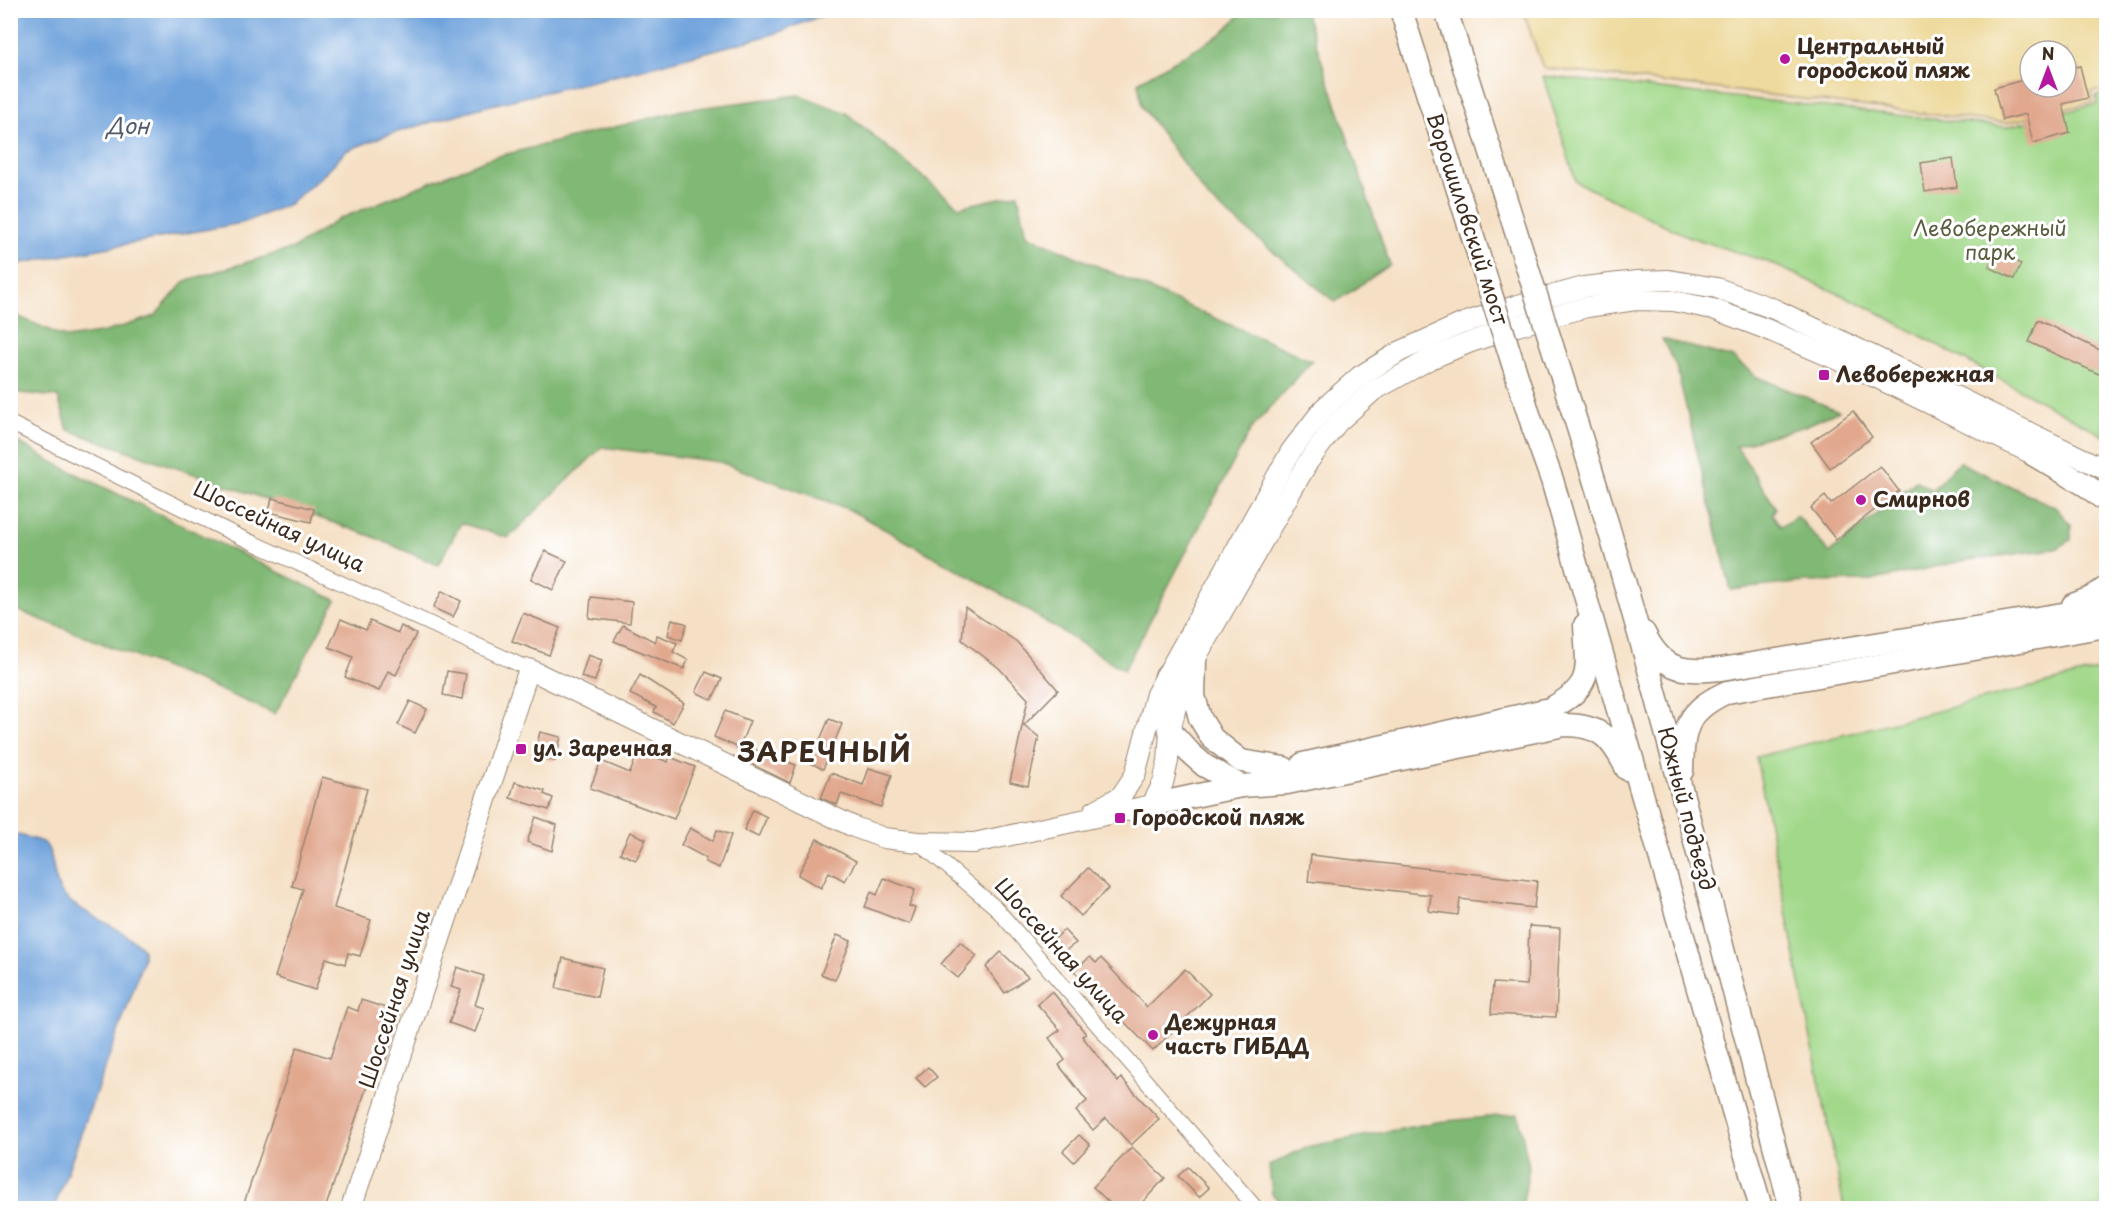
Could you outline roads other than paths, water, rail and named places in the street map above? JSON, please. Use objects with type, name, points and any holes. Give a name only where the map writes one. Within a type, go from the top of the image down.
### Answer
[{"type":"main road","name":"Ворошиловский мост","points":[[1401,10],[1533,427]]},
{"type":"main road","name":"Ворошиловский мост","points":[[1446,10],[1573,412]]},
{"type":"main road","points":[[1078,820],[1121,796],[1136,775],[1156,694],[1291,451],[1324,408],[1360,376],[1401,351],[1461,324],[1584,287],[1669,280],[1717,288],[1774,309],[2106,470]]},
{"type":"main road","points":[[1152,805],[1163,783],[1168,761],[1170,731],[1181,687],[1308,462],[1338,422],[1373,391],[1430,358],[1517,327],[1587,307],[1636,300],[1673,301],[1713,309],[1861,370],[2034,455],[2106,487]]},
{"type":"main road","name":"Южный подъезд","points":[[1573,412],[1624,581],[1682,790],[1791,1209]]},
{"type":"main road","name":"Южный подъезд","points":[[1533,427],[1552,480],[1761,1209]]},
{"type":"main road","points":[[2034,455],[2087,486],[2106,501]]},
{"type":"main road","points":[[1624,581],[1653,649],[1661,658],[1676,667],[1698,671],[2106,607]]},
{"type":"main road","points":[[2040,617],[2091,598],[2106,588]]},
{"type":"main road","points":[[1241,786],[1284,768],[1550,710],[1576,693],[1587,670],[1584,591]]},
{"type":"main road","points":[[1682,790],[1686,730],[1692,718],[1708,701],[1727,692],[2106,626]]},
{"type":"main road","points":[[1195,660],[1194,696],[1200,718],[1212,738],[1241,761],[1284,768]]},
{"type":"main road","name":"Шоссейная улица","points":[[351,1209],[529,669],[854,828],[884,838],[918,842],[974,843],[1152,805]]},
{"type":"main road","points":[[1166,677],[1165,706],[1170,731],[1205,766],[1241,786]]},
{"type":"main road","points":[[1152,805],[1241,786],[1287,783],[1554,727],[1580,725],[1592,727],[1606,735],[1643,799]]},
{"type":"street","name":"Шоссейная улица","points":[[10,423],[236,535],[529,669]]},
{"type":"street","name":"Шоссейная улица","points":[[918,842],[995,907],[1256,1209]]},
{"type":"water","name":"Дон","points":[[10,11],[834,11],[774,34],[639,70],[483,107],[384,136],[346,151],[322,176],[289,204],[242,223],[11,265]]},
{"type":"water","points":[[11,833],[31,838],[47,846],[57,884],[65,897],[84,911],[125,934],[143,949],[143,959],[134,988],[54,1208],[11,1208]]},
{"type":"place","name":"Центральный городской пляж","points":[[1785,59]]},
{"type":"place","name":"Левобережная","points":[[1824,375]]},
{"type":"place","name":"Смирнов","points":[[1861,500]]},
{"type":"place","name":"ул. Заречная","points":[[521,749]]},
{"type":"place","name":"Городской пляж","points":[[1120,818]]},
{"type":"place","name":"Дежурная часть ГИБДД","points":[[1153,1035]]},
{"type":"district","name":"ЗАРЕЧНЫЙ","points":[[825,753]]},
{"type":"park label","name":"Левобережный парк","points":[[1990,241]]}]
